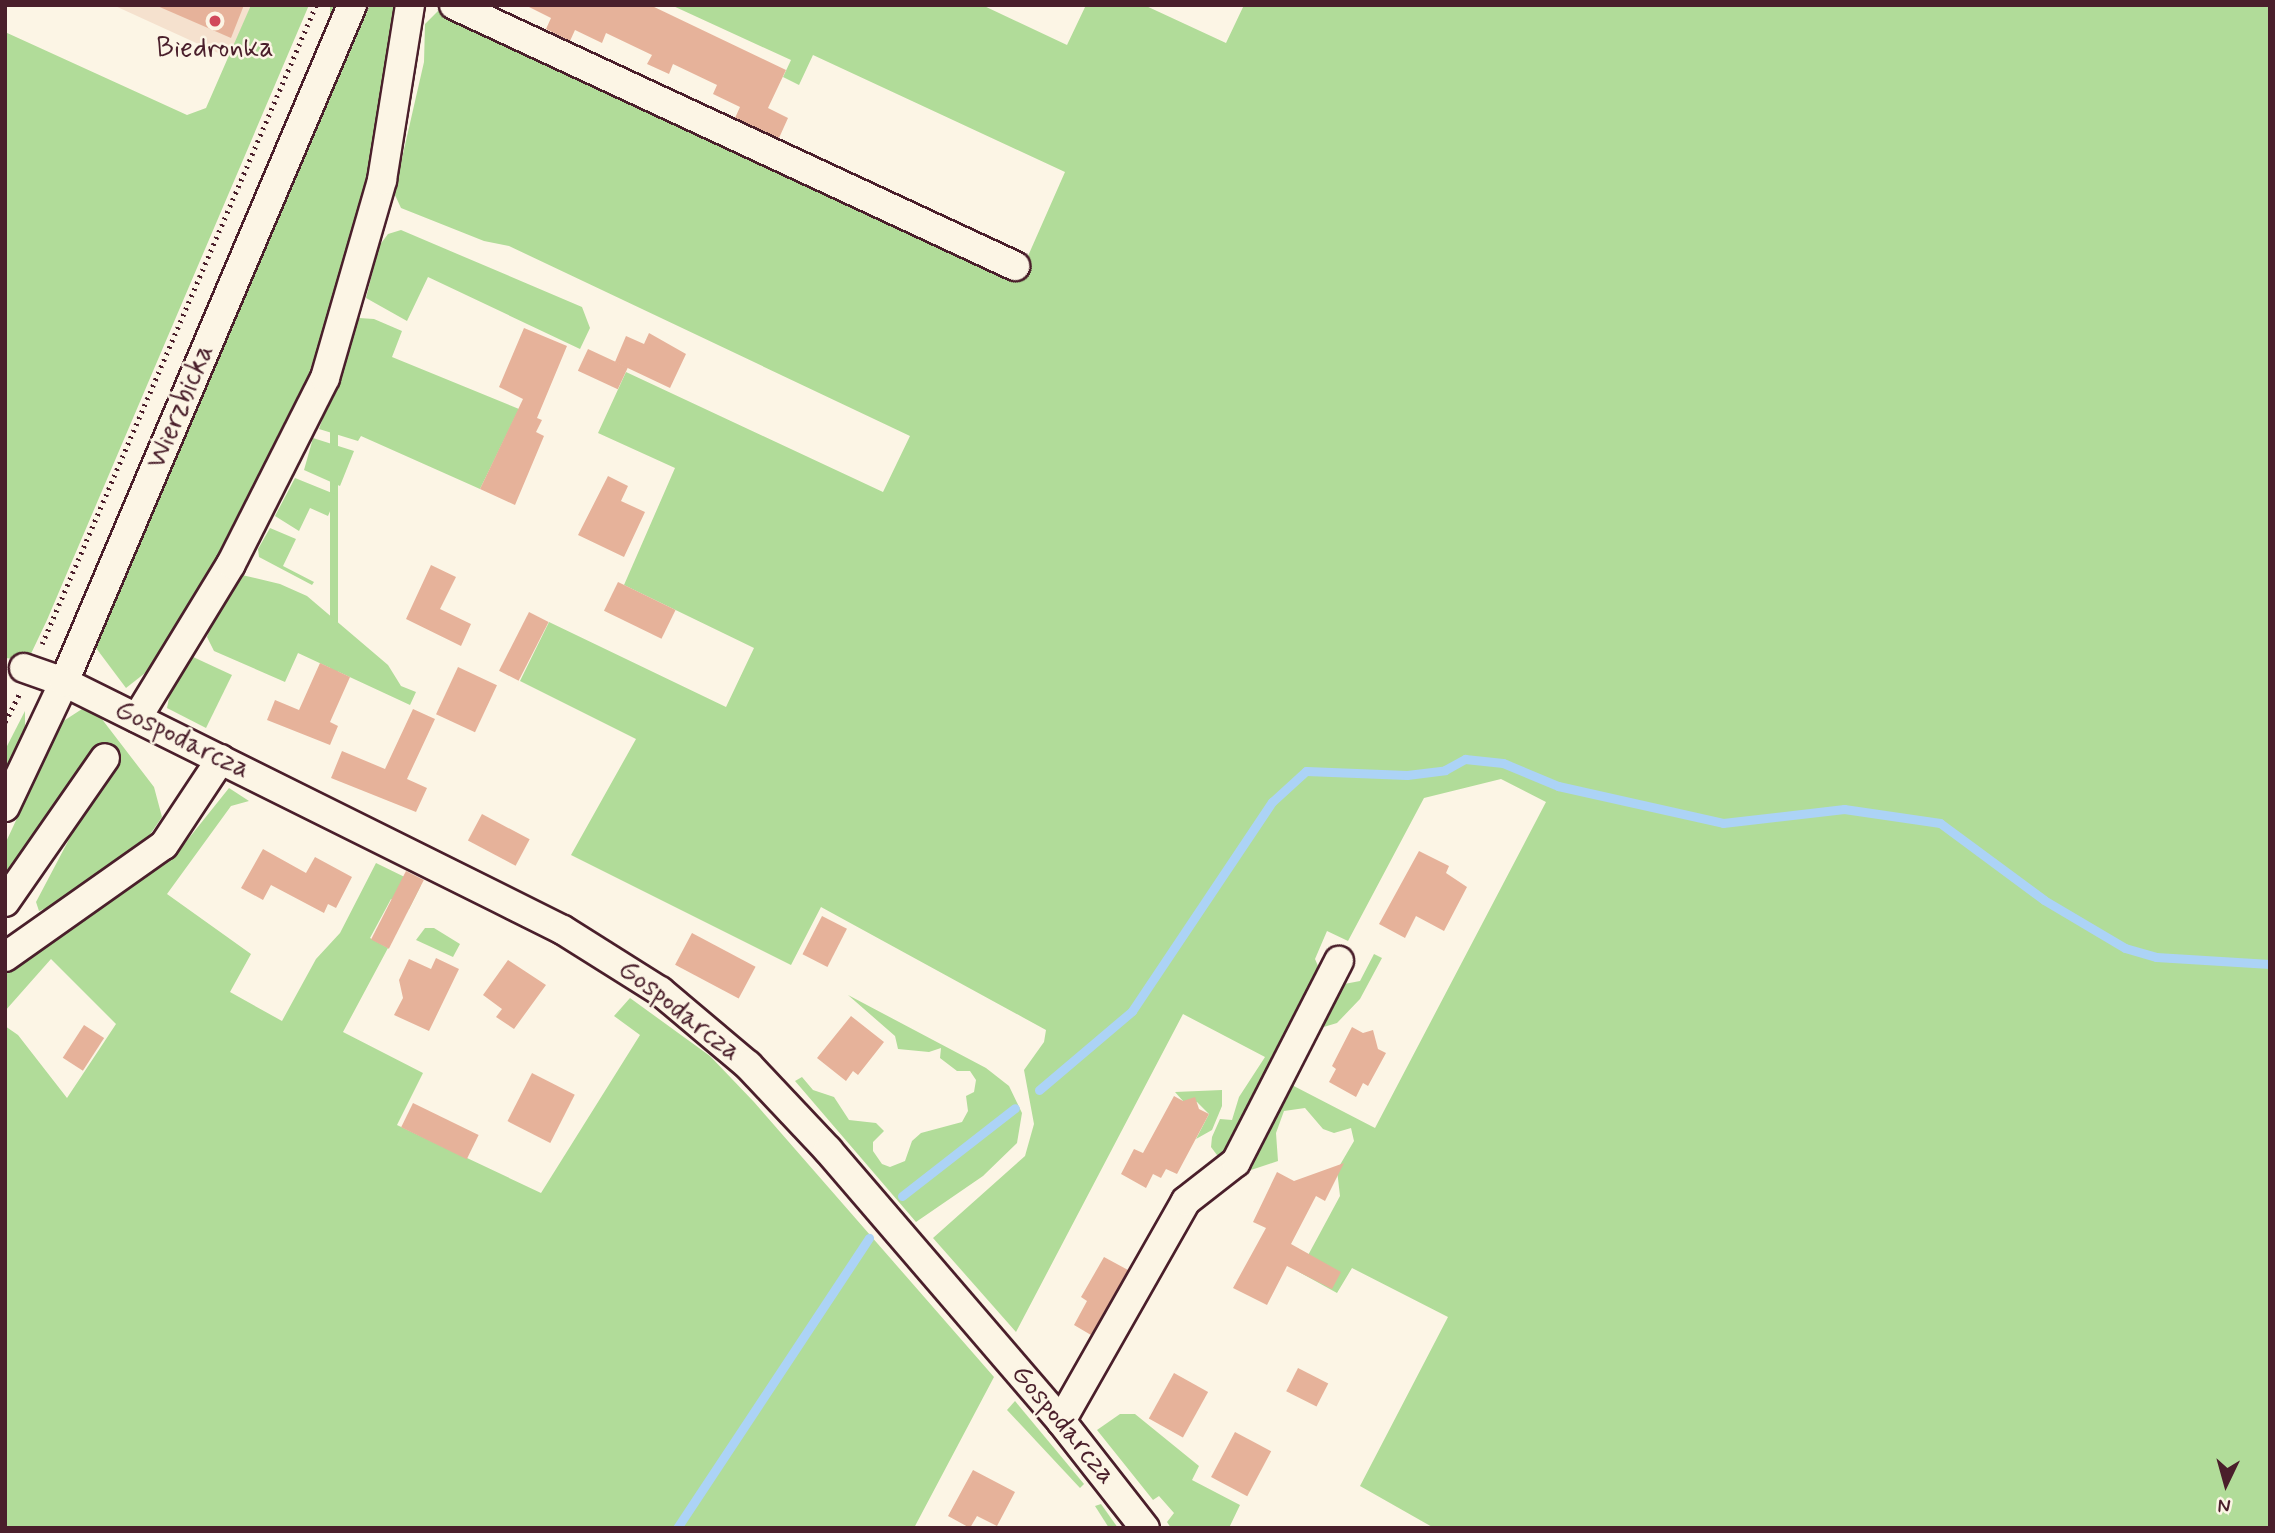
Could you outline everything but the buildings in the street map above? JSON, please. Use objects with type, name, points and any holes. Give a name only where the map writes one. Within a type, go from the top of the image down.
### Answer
[{"type":"street","name":"Wierzbicka","points":[[5,807],[64,682],[352,5]]},
{"type":"street","points":[[137,718],[232,564],[325,378],[382,180],[410,5]]},
{"type":"street","points":[[454,5],[1015,266]]},
{"type":"street","name":"Gospodarcza","points":[[28,669],[64,682],[563,930],[650,985],[707,1028],[828,1150],[1061,1421],[1145,1528]]},
{"type":"street","points":[[5,902],[105,758]]},
{"type":"street","points":[[5,957],[164,845],[221,759]]},
{"type":"street","points":[[1061,1421],[1186,1201],[1236,1162],[1339,961]]},
{"type":"path","points":[[5,722],[316,5]]},
{"type":"shaded area","points":[[113,5],[251,5],[229,58]]},
{"type":"green space","points":[[251,5],[309,5],[47,620],[28,660],[5,658],[5,32],[187,115],[206,108]]},
{"type":"green space","points":[[330,5],[338,5],[338,686],[330,686]]},
{"type":"green space","points":[[370,5],[397,5],[384,95],[350,250],[304,388],[257,490],[203,588],[154,666],[126,688],[96,648]]},
{"type":"green space","points":[[671,5],[982,5],[1067,45],[1086,5],[1144,5],[1226,43],[1244,5],[2270,5],[2270,1528],[1434,1528],[1360,1486],[1448,1317],[1352,1268],[1337,1293],[1299,1272],[1340,1196],[1337,1170],[1354,1141],[1351,1128],[1334,1133],[1323,1129],[1305,1108],[1284,1111],[1276,1133],[1278,1161],[1239,1174],[1288,1083],[1375,1128],[1546,802],[1501,779],[1424,798],[1348,941],[1327,931],[1315,959],[1321,973],[1220,1159],[1211,1147],[1212,1137],[1220,1119],[1232,1120],[1239,1097],[1265,1057],[1183,1014],[1016,1332],[933,1238],[1025,1156],[1034,1124],[1024,1070],[1044,1042],[1046,1030],[821,907],[791,965],[571,855],[636,739],[520,681],[549,622],[726,707],[754,648],[624,585],[675,468],[598,433],[626,372],[883,492],[910,436],[509,246],[484,241],[401,208],[394,193],[424,62],[425,24],[440,9],[1017,281],[1065,172],[813,55],[799,85],[783,77],[791,60]]},
{"type":"green space","points":[[401,230],[582,307],[590,328],[580,349],[428,277],[407,321],[366,298],[379,246],[388,234]]},
{"type":"green space","points":[[359,318],[374,319],[402,331],[392,357],[519,409],[480,489],[361,436],[358,441],[319,429]]},
{"type":"green space","points":[[313,438],[354,451],[340,486],[304,470]]},
{"type":"green space","points":[[295,478],[337,495],[328,516],[310,508],[299,531],[275,516]]},
{"type":"green space","points":[[270,528],[296,539],[283,566],[314,582],[312,585],[259,557],[258,549]]},
{"type":"green space","points":[[242,575],[280,584],[307,596],[388,665],[401,686],[416,692],[410,705],[298,653],[285,682],[214,651],[207,637],[212,623]]},
{"type":"green space","points":[[191,656],[232,675],[206,728],[167,708],[171,688]]},
{"type":"green space","points":[[82,709],[98,714],[154,787],[162,817],[149,836],[64,901],[39,911],[36,902],[75,828],[115,766],[5,881],[5,844],[62,722]]},
{"type":"green space","points":[[25,711],[25,730],[5,773],[5,750]]},
{"type":"green space","points":[[229,788],[249,801],[231,806],[167,894],[251,954],[230,992],[282,1021],[316,959],[340,933],[376,863],[421,885],[409,909],[391,899],[370,938],[388,948],[343,1032],[423,1073],[397,1125],[541,1193],[640,1035],[614,1016],[630,998],[710,1056],[754,1102],[994,1377],[914,1528],[5,1528],[5,1026],[18,1035],[67,1098],[116,1024],[51,959],[5,1011],[5,975],[17,960],[185,843]]},
{"type":"green space","points":[[425,928],[434,928],[460,944],[453,957],[416,940]]},
{"type":"green space","points":[[1374,954],[1382,958],[1360,999],[1337,1023],[1317,1029],[1339,985],[1360,981]]},
{"type":"green space","points":[[848,995],[986,1068],[1009,1086],[1022,1113],[1017,1143],[983,1176],[916,1222],[795,1081],[802,1077],[813,1090],[834,1097],[849,1120],[876,1123],[884,1131],[873,1142],[873,1151],[882,1164],[890,1167],[905,1161],[912,1141],[921,1133],[962,1122],[968,1111],[966,1096],[974,1092],[976,1080],[970,1071],[957,1071],[940,1058],[941,1048],[929,1052],[898,1049],[895,1036]]},
{"type":"green space","points":[[1222,1090],[1222,1106],[1212,1130],[1196,1139],[1209,1114],[1197,1102],[1183,1101],[1175,1092]]},
{"type":"green space","points":[[1015,1401],[1084,1484],[1080,1488],[1007,1410]]},
{"type":"green space","points":[[1120,1414],[1135,1414],[1199,1466],[1192,1480],[1240,1505],[1229,1528],[1171,1528],[1167,1522],[1174,1513],[1159,1496],[1153,1500],[1097,1430]]},
{"type":"green space","points":[[1101,1504],[1118,1528],[1109,1528],[1095,1506]]},
{"type":"waterway","points":[[1039,1090],[1132,1011],[1272,802],[1306,771],[1407,775],[1445,770],[1465,759],[1503,763],[1558,786],[1723,823],[1844,809],[1940,823],[2044,900],[2125,948],[2156,957],[2270,964]]},
{"type":"waterway","points":[[902,1196],[1015,1108]]},
{"type":"waterway","points":[[677,1528],[869,1238]]},
{"type":"place","name":"Biedronka","points":[[215,21]]}]
